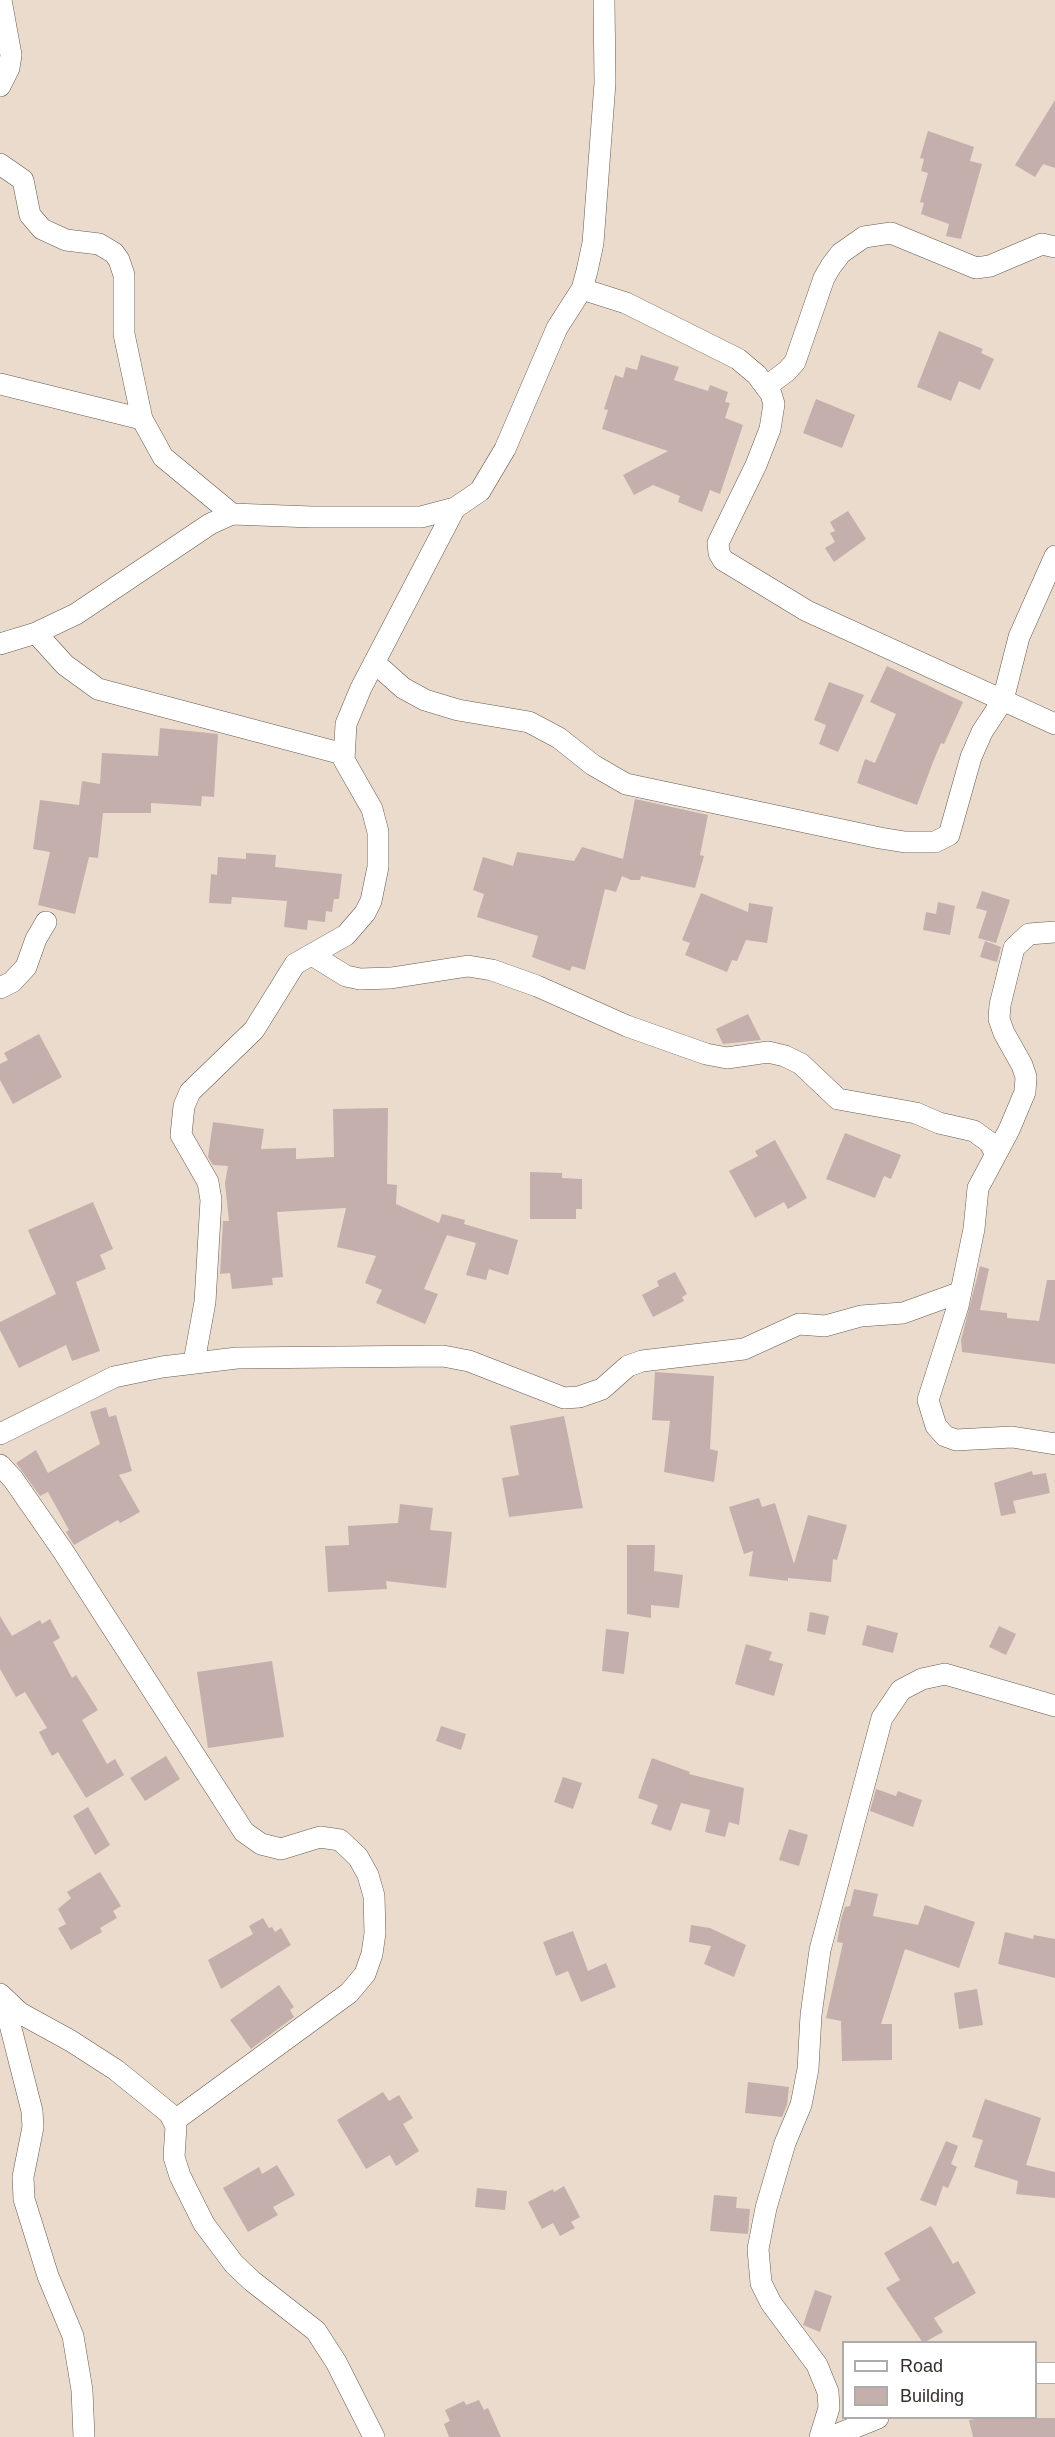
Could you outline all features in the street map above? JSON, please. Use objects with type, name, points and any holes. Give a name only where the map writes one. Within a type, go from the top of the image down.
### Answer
[{"type":"street","points":[[0,86],[9,68],[11,55],[1,0]]},
{"type":"street","points":[[0,644],[36,633],[76,614],[210,524],[232,514],[421,517],[455,508],[480,491],[493,470],[557,328],[582,290],[594,232],[605,83],[604,0]]},
{"type":"street","points":[[0,164],[23,180],[30,215],[42,230],[66,240],[99,244],[114,253],[119,260],[124,276],[124,334],[142,419],[163,457],[232,514]]},
{"type":"street","points":[[766,386],[782,376],[795,362],[824,278],[831,266],[841,253],[864,237],[891,233],[976,268],[990,266],[1042,244],[1055,247]]},
{"type":"street","points":[[582,290],[626,303],[738,359],[766,386],[774,404],[770,429],[756,465],[722,532],[719,553],[723,560],[807,611],[1055,724]]},
{"type":"street","points":[[0,384],[142,419]]},
{"type":"street","points":[[194,1362],[205,1302],[211,1200],[208,1182],[181,1135],[184,1106],[190,1092],[254,1030],[292,967],[351,929],[365,913],[376,883],[379,852],[376,820],[348,771],[343,754],[346,724],[455,508]]},
{"type":"street","points":[[375,663],[404,688],[425,700],[458,710],[529,722],[559,738],[593,765],[626,784],[904,842],[935,842],[949,835],[971,757],[982,732],[1003,700],[1018,637],[1055,556]]},
{"type":"street","points":[[36,633],[65,665],[98,689],[343,754]]},
{"type":"street","points":[[0,988],[12,982],[26,968],[36,939],[46,922]]},
{"type":"street","points":[[1055,932],[1039,932],[1021,939],[1014,948],[999,1019],[1022,1065],[1026,1077],[1025,1092],[978,1188],[974,1229],[961,1292],[948,1344],[931,1386],[928,1400],[939,1431],[956,1440],[1012,1437],[1055,1444]]},
{"type":"street","points":[[312,955],[346,976],[360,979],[392,978],[468,966],[492,970],[537,986],[627,1026],[706,1054],[727,1059],[768,1052],[786,1056],[801,1064],[838,1099],[916,1113],[939,1123],[974,1131],[989,1142],[996,1154]]},
{"type":"street","points":[[0,1434],[114,1377],[194,1362],[237,1358],[443,1356],[469,1361],[564,1398],[579,1397],[602,1389],[628,1366],[642,1361],[744,1349],[799,1324],[825,1326],[861,1316],[903,1313],[961,1292]]},
{"type":"street","points":[[0,1465],[13,1479],[63,1551],[244,1832],[261,1844],[281,1849],[320,1837],[340,1840],[358,1857],[368,1875],[374,1896],[375,1933],[372,1954],[365,1974],[349,1993],[174,2121]]},
{"type":"street","points":[[820,2437],[827,2417],[828,2392],[817,2366],[771,2303],[761,2283],[758,2249],[766,2208],[785,2143],[801,2105],[808,2069],[812,2006],[820,1950],[882,1718],[901,1690],[922,1679],[945,1674],[1055,1706]]},
{"type":"street","points":[[2,1996],[20,2013],[71,2041],[116,2070],[160,2105],[174,2121],[174,2157],[180,2176],[204,2224],[234,2264],[316,2331],[336,2362],[374,2437]]},
{"type":"street","points":[[2,1996],[32,2111],[33,2127],[23,2177],[24,2199],[48,2276],[73,2337],[82,2390],[84,2437]]},
{"type":"street","points":[[1037,2373],[1055,2373]]},
{"type":"street","points":[[831,2437],[876,2419]]},
{"type":"building","points":[[1055,100],[1055,168],[1043,164],[1035,177],[1015,165]]},
{"type":"building","points":[[928,131],[974,147],[970,161],[982,164],[961,239],[946,236],[949,224],[921,214],[924,203],[920,202],[928,173],[921,171],[924,159],[920,158]]},
{"type":"building","points":[[939,331],[983,349],[981,353],[994,359],[980,390],[959,381],[951,401],[917,387]]},
{"type":"building","points":[[641,355],[679,367],[674,380],[708,391],[710,385],[728,392],[725,402],[730,403],[725,418],[743,425],[720,494],[710,490],[702,512],[678,502],[680,496],[653,485],[634,495],[623,475],[668,451],[602,429],[608,410],[604,409],[615,375],[623,378],[626,367],[637,370]]},
{"type":"building","points":[[816,399],[855,415],[842,448],[803,433]]},
{"type":"building","points":[[848,511],[866,539],[834,562],[825,548],[835,542],[830,533],[835,531],[830,522]]},
{"type":"building","points":[[887,666],[963,702],[944,744],[941,743],[917,805],[857,783],[865,759],[875,763],[896,714],[870,702]]},
{"type":"building","points":[[829,682],[864,695],[838,752],[819,744],[826,725],[814,720]]},
{"type":"building","points":[[160,728],[218,734],[214,797],[202,796],[201,806],[151,803],[151,813],[103,813],[98,858],[89,857],[75,914],[38,905],[50,852],[33,849],[40,800],[79,805],[82,781],[100,784],[102,753],[158,756]]},
{"type":"building","points":[[635,799],[708,815],[700,855],[704,856],[695,888],[641,876],[640,880],[631,880],[622,876],[616,892],[605,889],[585,970],[572,966],[570,971],[532,957],[538,936],[477,917],[484,894],[473,890],[483,857],[513,866],[517,852],[574,861],[582,847],[623,859]]},
{"type":"building","points":[[246,853],[276,855],[275,867],[342,874],[339,899],[334,899],[332,912],[326,911],[325,922],[308,920],[307,930],[284,927],[287,901],[232,897],[231,904],[209,903],[211,874],[217,875],[218,857],[246,859]]},
{"type":"building","points":[[982,891],[1010,900],[996,943],[978,938],[987,911],[976,908]]},
{"type":"building","points":[[701,893],[748,912],[749,903],[773,907],[767,943],[746,940],[737,961],[732,960],[727,972],[685,955],[690,943],[682,940]]},
{"type":"building","points":[[938,902],[955,906],[950,935],[923,930],[926,912],[936,914]]},
{"type":"building","points":[[985,941],[1001,947],[997,962],[980,957]]},
{"type":"building","points":[[748,1014],[761,1040],[723,1044],[716,1029]]},
{"type":"building","points":[[39,1034],[62,1077],[13,1104],[0,1080],[0,1064],[8,1060],[4,1053]]},
{"type":"building","points":[[388,1108],[387,1184],[397,1185],[396,1204],[439,1223],[442,1214],[465,1220],[464,1224],[518,1240],[508,1275],[489,1269],[486,1280],[466,1275],[476,1243],[447,1235],[424,1289],[438,1294],[425,1324],[376,1303],[382,1290],[365,1283],[376,1256],[337,1247],[346,1208],[277,1212],[283,1277],[272,1278],[273,1285],[232,1289],[230,1273],[220,1274],[223,1221],[229,1221],[225,1183],[228,1166],[213,1165],[208,1157],[213,1122],[264,1129],[261,1149],[296,1148],[296,1159],[334,1157],[333,1109]]},
{"type":"building","points":[[845,1133],[901,1155],[891,1179],[884,1176],[875,1198],[826,1179]]},
{"type":"building","points":[[775,1140],[807,1198],[788,1209],[784,1202],[755,1218],[729,1171],[758,1156],[755,1151]]},
{"type":"building","points":[[530,1172],[562,1173],[562,1178],[582,1179],[582,1209],[576,1209],[576,1219],[530,1219]]},
{"type":"building","points":[[93,1202],[113,1249],[100,1255],[106,1269],[76,1282],[100,1351],[72,1361],[66,1345],[19,1368],[0,1330],[0,1322],[56,1294],[28,1230]]},
{"type":"building","points":[[980,1266],[989,1269],[980,1310],[1007,1313],[1007,1318],[1039,1321],[1047,1280],[1055,1280],[1055,1364],[962,1352],[961,1340]]},
{"type":"building","points":[[675,1272],[687,1294],[682,1297],[684,1301],[653,1317],[642,1295],[659,1286],[657,1281]]},
{"type":"building","points":[[655,1372],[714,1376],[710,1449],[718,1451],[714,1482],[664,1472],[670,1421],[652,1420]]},
{"type":"building","points":[[106,1407],[109,1417],[116,1415],[132,1471],[119,1475],[140,1512],[120,1523],[118,1520],[74,1545],[66,1532],[69,1530],[48,1492],[40,1496],[16,1463],[36,1450],[48,1473],[100,1444],[90,1412]]},
{"type":"building","points":[[564,1416],[583,1508],[509,1517],[502,1478],[519,1475],[510,1426]]},
{"type":"building","points":[[1032,1471],[1033,1475],[1046,1473],[1050,1493],[1013,1501],[1016,1513],[1001,1516],[994,1483]]},
{"type":"building","points":[[759,1498],[762,1507],[775,1503],[794,1564],[808,1515],[847,1525],[837,1560],[833,1559],[831,1582],[788,1578],[788,1581],[749,1576],[753,1551],[744,1554],[729,1507]]},
{"type":"building","points":[[400,1504],[433,1508],[430,1530],[452,1532],[446,1588],[386,1581],[387,1589],[328,1592],[325,1546],[349,1545],[348,1526],[398,1523]]},
{"type":"building","points":[[627,1545],[655,1545],[654,1571],[683,1575],[679,1608],[651,1605],[651,1618],[627,1614]]},
{"type":"building","points":[[810,1612],[829,1616],[825,1635],[807,1631]]},
{"type":"building","points":[[0,1616],[12,1636],[40,1620],[42,1624],[50,1619],[60,1638],[53,1642],[72,1678],[76,1675],[98,1710],[82,1720],[107,1764],[115,1759],[124,1775],[86,1798],[58,1752],[52,1756],[39,1732],[47,1728],[25,1692],[16,1697],[0,1669]]},
{"type":"building","points":[[867,1625],[898,1633],[893,1653],[862,1645]]},
{"type":"building","points":[[999,1626],[1016,1634],[1006,1655],[989,1647]]},
{"type":"building","points":[[606,1629],[629,1632],[624,1674],[602,1671]]},
{"type":"building","points":[[746,1644],[772,1652],[769,1660],[783,1664],[774,1696],[735,1684]]},
{"type":"building","points":[[272,1661],[284,1737],[208,1748],[197,1672]]},
{"type":"building","points":[[441,1726],[466,1734],[461,1750],[436,1741]]},
{"type":"building","points":[[166,1756],[180,1779],[145,1801],[130,1778]]},
{"type":"building","points":[[652,1758],[690,1772],[689,1774],[744,1788],[739,1825],[729,1822],[725,1837],[705,1832],[710,1810],[681,1803],[671,1831],[651,1824],[658,1805],[638,1798]]},
{"type":"building","points":[[563,1777],[582,1783],[573,1809],[554,1802]]},
{"type":"building","points":[[876,1789],[896,1796],[898,1791],[922,1800],[913,1827],[870,1811]]},
{"type":"building","points":[[88,1807],[110,1845],[95,1855],[73,1816]]},
{"type":"building","points":[[789,1829],[808,1835],[799,1866],[779,1860]]},
{"type":"building","points":[[100,1872],[121,1906],[113,1911],[117,1918],[100,1928],[102,1932],[71,1950],[58,1928],[66,1924],[58,1909],[71,1898],[67,1892]]},
{"type":"building","points":[[854,1889],[878,1894],[873,1916],[918,1925],[925,1905],[975,1922],[959,1968],[905,1949],[881,2024],[892,2024],[892,2060],[842,2061],[841,2021],[826,2018],[843,1943],[837,1942],[841,1919],[845,1907],[850,1906]]},
{"type":"building","points":[[263,1918],[269,1928],[272,1927],[275,1932],[281,1928],[291,1945],[221,1989],[208,1960],[253,1934],[249,1926]]},
{"type":"building","points":[[691,1925],[710,1928],[746,1945],[734,1977],[704,1964],[711,1946],[689,1942]]},
{"type":"building","points":[[573,1931],[588,1971],[606,1963],[616,1987],[581,2002],[568,1971],[556,1976],[543,1942]]},
{"type":"building","points":[[1005,1932],[1033,1939],[1034,1935],[1055,1939],[1055,1978],[998,1964]]},
{"type":"building","points":[[279,1985],[294,2007],[290,2010],[294,2017],[251,2049],[230,2020]]},
{"type":"building","points":[[977,1989],[983,2025],[959,2029],[954,1993]]},
{"type":"building","points":[[748,2082],[789,2087],[787,2105],[782,2117],[745,2113]]},
{"type":"building","points":[[383,2092],[389,2101],[399,2095],[413,2118],[403,2124],[419,2151],[396,2166],[390,2155],[366,2169],[337,2120]]},
{"type":"building","points":[[985,2099],[1041,2118],[1026,2165],[1055,2172],[1055,2198],[1016,2194],[1018,2181],[974,2167],[983,2140],[972,2137]]},
{"type":"building","points":[[946,2141],[958,2146],[951,2164],[957,2167],[948,2188],[943,2186],[936,2206],[920,2200]]},
{"type":"building","points":[[277,2165],[295,2195],[273,2207],[278,2215],[248,2232],[223,2188],[259,2167],[262,2174]]},
{"type":"building","points":[[564,2186],[580,2217],[571,2222],[575,2228],[560,2236],[553,2223],[542,2229],[528,2202]]},
{"type":"building","points":[[477,2188],[507,2191],[505,2210],[475,2207]]},
{"type":"building","points":[[714,2195],[737,2197],[736,2208],[750,2209],[748,2234],[710,2231]]},
{"type":"building","points":[[931,2226],[953,2264],[958,2261],[976,2293],[934,2318],[943,2332],[927,2341],[922,2341],[886,2288],[900,2280],[884,2253]]},
{"type":"building","points":[[815,2290],[832,2296],[820,2332],[803,2325]]},
{"type":"building","points":[[479,2400],[484,2410],[488,2408],[501,2437],[449,2437],[444,2424],[450,2421],[445,2410],[464,2401],[466,2405]]},
{"type":"building","points":[[1055,2418],[1055,2437],[973,2437],[969,2420]]}]
